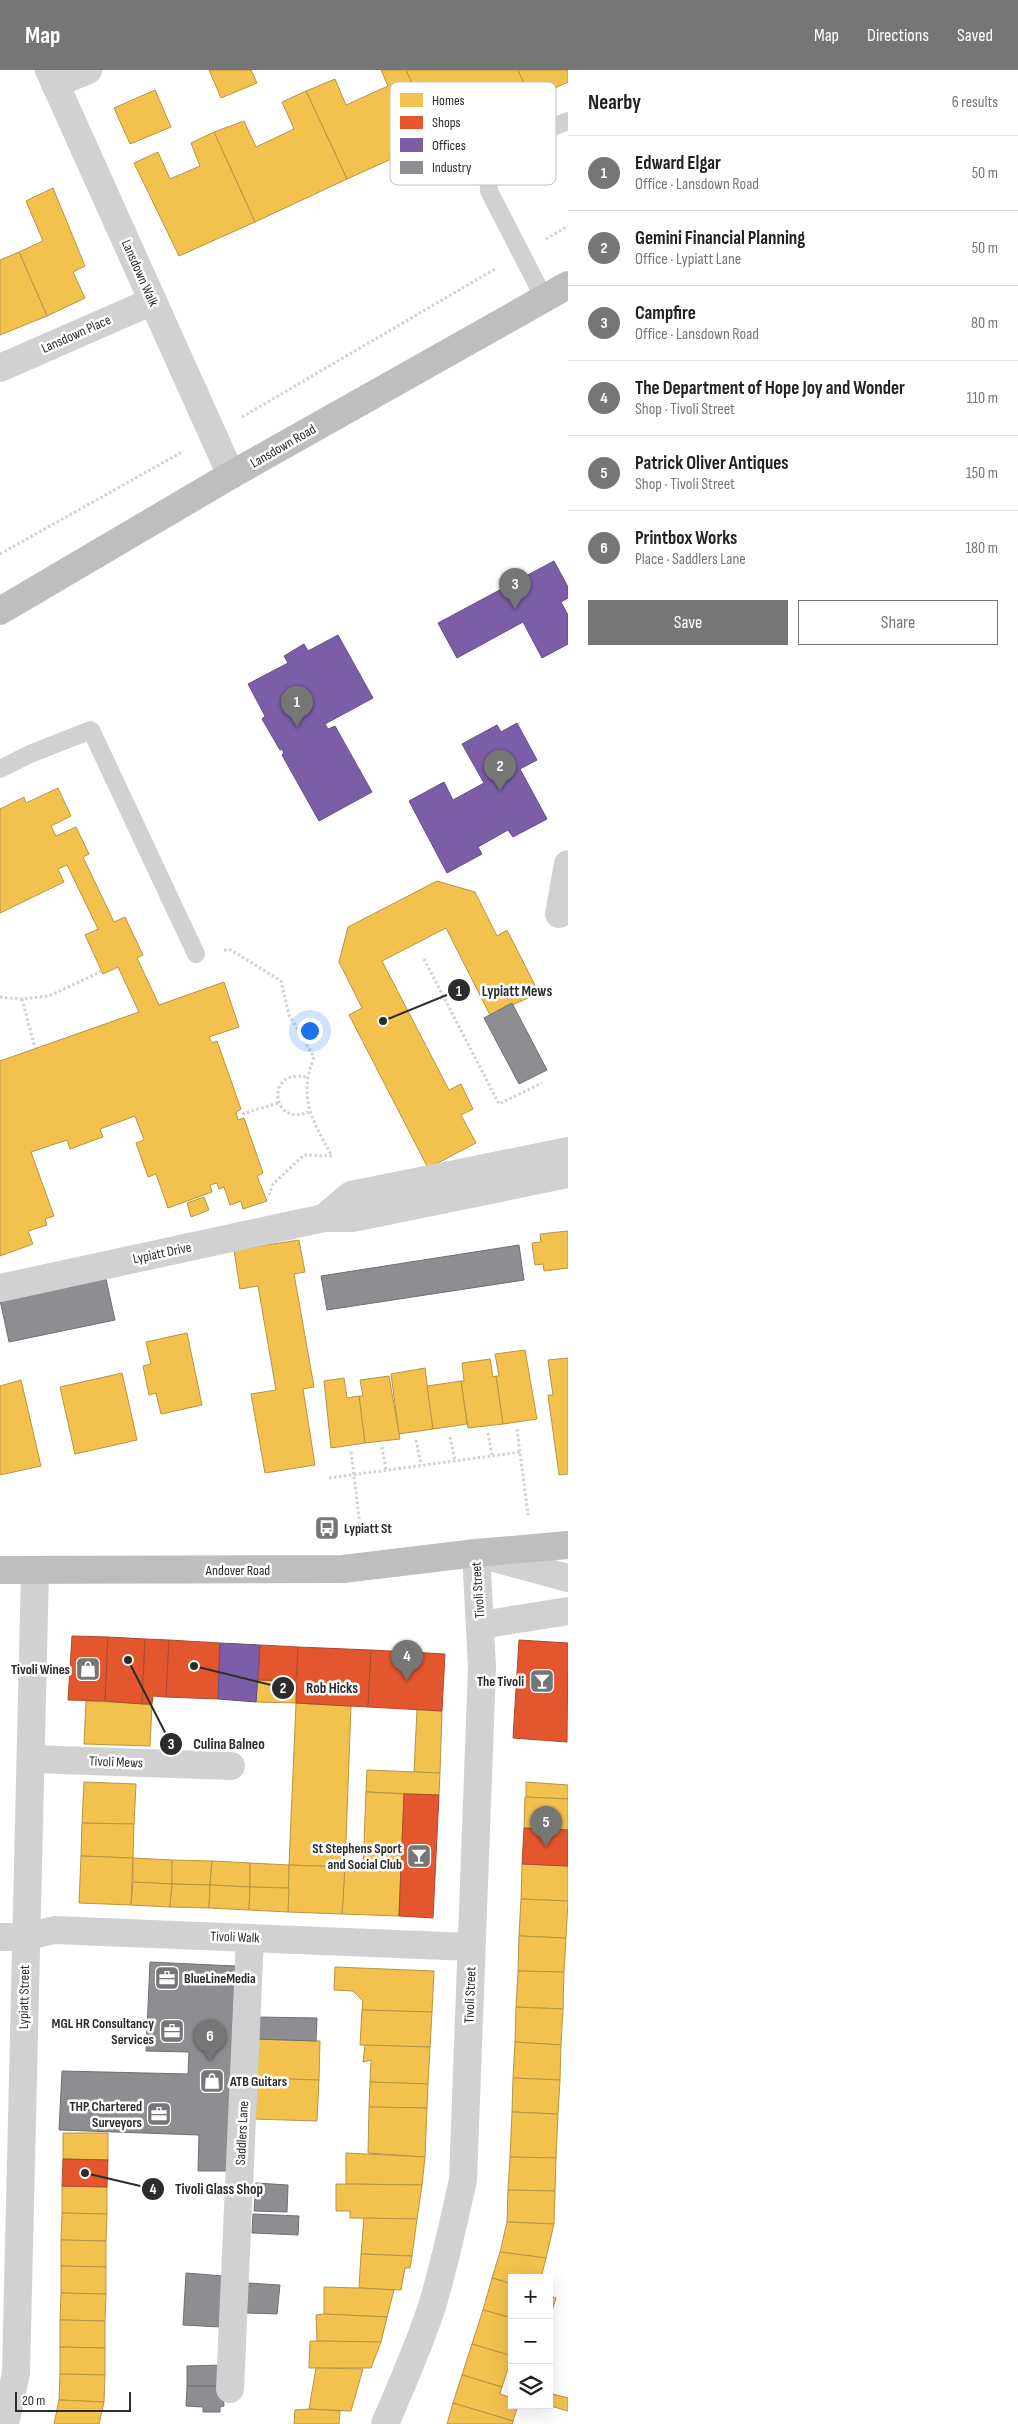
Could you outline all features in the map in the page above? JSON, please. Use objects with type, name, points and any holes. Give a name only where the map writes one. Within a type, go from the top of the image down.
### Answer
[{"type":"highway","name":"Lansdown Road","points":[[0,611],[568,284]]},
{"type":"highway","name":"Andover Road","points":[[0,1570],[365,1568],[476,1553],[568,1545]]},
{"type":"street","points":[[52,77],[88,70]]},
{"type":"street","name":"Lansdown Walk","points":[[52,77],[232,476]]},
{"type":"street","name":"Lansdown Place","points":[[0,368],[153,301]]},
{"type":"street","points":[[559,914],[568,864]]},
{"type":"street","name":"Lypiatt Drive","points":[[324,1218],[351,1195],[568,1151]]},
{"type":"street","name":"Lypiatt Drive","points":[[0,1288],[324,1218],[353,1218],[568,1174]]},
{"type":"street","name":"Andover Road","points":[[476,1553],[568,1578]]},
{"type":"street","name":"Tivoli Street","points":[[385,2424],[412,2362],[433,2304],[450,2242],[463,2180],[482,1667],[476,1553]]},
{"type":"street","name":"Lypiatt Street","points":[[5,2424],[16,2373],[13,1937],[32,1759],[35,1570]]},
{"type":"street","points":[[481,1625],[568,1611]]},
{"type":"street","name":"Tivoli Mews","points":[[32,1759],[231,1766]]},
{"type":"street","name":"Tivoli Walk","points":[[13,1937],[54,1930],[472,1947]]},
{"type":"street","name":"Saddlers Lane","points":[[230,2389],[250,1938]]},
{"type":"lane","points":[[556,126],[568,121]]},
{"type":"lane","points":[[489,185],[489,190],[544,298]]},
{"type":"lane","points":[[0,769],[30,754],[91,730],[196,954]]},
{"type":"path","points":[[0,554],[213,434],[568,226]]},
{"type":"path","points":[[196,954],[231,950],[280,981],[289,1015],[314,1057],[306,1077],[309,1112],[332,1156],[304,1156],[273,1184],[267,1201]]},
{"type":"path","points":[[424,959],[499,1104],[542,1083]]},
{"type":"path","points":[[0,997],[22,999],[50,996],[102,971]]},
{"type":"path","points":[[22,999],[35,1048]]},
{"type":"path","points":[[306,1077],[296,1075],[287,1078],[280,1084],[277,1093],[278,1103],[283,1110],[292,1115],[300,1116],[309,1112]]},
{"type":"path","points":[[242,1114],[278,1103]]},
{"type":"path","points":[[517,1429],[532,1548]]},
{"type":"path","points":[[488,1433],[492,1455]]},
{"type":"path","points":[[450,1437],[455,1461]]},
{"type":"path","points":[[416,1440],[420,1465]]},
{"type":"path","points":[[382,1447],[386,1470]]},
{"type":"path","points":[[350,1452],[355,1474],[365,1568]]},
{"type":"path","points":[[329,1478],[521,1452]]},
{"type":"building: Homes","points":[[209,70],[251,70],[257,83],[221,98]]},
{"type":"building: Homes","points":[[381,70],[406,70],[412,82],[390,82],[390,160],[347,179],[306,91],[335,79],[346,105],[388,86]]},
{"type":"building: Homes","points":[[406,70],[518,70],[523,82],[412,82]]},
{"type":"building: Homes","points":[[518,70],[568,70],[568,82],[556,88],[556,82],[523,82]]},
{"type":"building: Homes","points":[[155,90],[171,127],[130,144],[114,108]]},
{"type":"building: Homes","points":[[306,91],[347,179],[255,222],[214,132],[244,121],[256,147],[294,129],[282,102]]},
{"type":"building: Homes","points":[[214,132],[255,222],[179,256],[134,163],[158,152],[170,179],[200,166],[191,143]]},
{"type":"building: Homes","points":[[53,188],[85,266],[73,272],[85,298],[47,316],[19,252],[43,241],[26,201]]},
{"type":"building: Homes","points":[[19,252],[47,316],[0,335],[0,260]]},
{"type":"building: Homes","points":[[58,788],[71,816],[51,826],[56,836],[76,827],[89,854],[83,857],[114,922],[125,917],[143,955],[137,958],[159,1005],[224,982],[239,1027],[209,1037],[212,1043],[217,1041],[241,1109],[236,1112],[238,1120],[244,1118],[263,1173],[257,1176],[267,1201],[243,1209],[241,1201],[230,1205],[224,1187],[219,1189],[217,1183],[210,1185],[212,1192],[168,1208],[156,1174],[148,1177],[136,1143],[144,1140],[135,1116],[100,1129],[103,1137],[70,1149],[67,1140],[31,1152],[54,1216],[45,1219],[47,1225],[28,1231],[33,1244],[0,1256],[0,1061],[139,1012],[118,967],[103,974],[85,935],[98,929],[67,865],[58,869],[64,882],[0,913],[0,809],[24,797],[26,803]]},
{"type":"building: Homes","points":[[437,881],[475,892],[497,936],[507,930],[539,993],[490,1015],[446,928],[382,961],[449,1090],[461,1084],[473,1109],[461,1115],[476,1143],[428,1168],[349,1015],[362,1008],[339,962],[348,927]]},
{"type":"building: Homes","points":[[204,1197],[209,1210],[191,1217],[187,1203]]},
{"type":"building: Homes","points":[[568,1231],[568,1268],[544,1271],[543,1264],[535,1265],[532,1243],[541,1242],[540,1234]]},
{"type":"building: Homes","points":[[299,1240],[305,1272],[294,1274],[314,1387],[303,1389],[315,1465],[265,1473],[251,1394],[276,1390],[258,1286],[240,1289],[234,1250]]},
{"type":"building: Homes","points":[[187,1333],[202,1405],[161,1414],[156,1393],[149,1395],[143,1366],[151,1364],[146,1342]]},
{"type":"building: Homes","points":[[525,1350],[537,1419],[503,1424],[496,1376],[499,1376],[495,1354]]},
{"type":"building: Homes","points":[[568,1358],[568,1474],[559,1475],[548,1395],[553,1395],[548,1360]]},
{"type":"building: Homes","points":[[490,1359],[493,1377],[496,1376],[503,1424],[468,1428],[461,1381],[464,1381],[462,1363]]},
{"type":"building: Homes","points":[[425,1368],[433,1429],[399,1434],[391,1374]]},
{"type":"building: Homes","points":[[122,1373],[137,1440],[75,1454],[60,1387]]},
{"type":"building: Homes","points":[[389,1376],[400,1439],[365,1443],[359,1396],[363,1396],[360,1380]]},
{"type":"building: Homes","points":[[344,1378],[347,1398],[359,1396],[365,1443],[331,1448],[324,1381]]},
{"type":"building: Homes","points":[[21,1380],[41,1466],[0,1475],[0,1386]]},
{"type":"building: Homes","points":[[461,1381],[467,1424],[433,1429],[427,1386]]},
{"type":"building: Homes","points":[[258,1680],[296,1681],[296,1703],[256,1702]]},
{"type":"building: Homes","points":[[86,1701],[152,1704],[150,1746],[84,1744]]},
{"type":"building: Homes","points":[[296,1703],[351,1706],[345,1867],[289,1865]]},
{"type":"building: Homes","points":[[417,1709],[442,1711],[440,1773],[414,1772]]},
{"type":"building: Homes","points":[[367,1770],[440,1773],[439,1795],[366,1792]]},
{"type":"building: Homes","points":[[84,1782],[136,1784],[134,1824],[82,1823]]},
{"type":"building: Homes","points":[[526,1782],[568,1785],[568,1799],[526,1797]]},
{"type":"building: Homes","points":[[366,1792],[404,1794],[399,1916],[342,1914],[345,1867],[363,1868]]},
{"type":"building: Homes","points":[[525,1797],[568,1799],[568,1830],[524,1828]]},
{"type":"building: Homes","points":[[82,1823],[134,1824],[133,1858],[81,1856]]},
{"type":"building: Homes","points":[[81,1856],[133,1858],[131,1905],[79,1903]]},
{"type":"building: Homes","points":[[133,1858],[172,1860],[172,1884],[133,1882]]},
{"type":"building: Homes","points":[[172,1860],[212,1861],[210,1885],[172,1884]]},
{"type":"building: Homes","points":[[212,1861],[250,1863],[250,1887],[210,1885]]},
{"type":"building: Homes","points":[[250,1863],[289,1865],[289,1888],[250,1887]]},
{"type":"building: Homes","points":[[522,1864],[568,1866],[568,1901],[521,1899]]},
{"type":"building: Homes","points":[[289,1865],[345,1867],[342,1914],[288,1912]]},
{"type":"building: Homes","points":[[133,1882],[172,1884],[170,1907],[131,1905]]},
{"type":"building: Homes","points":[[172,1884],[210,1885],[209,1908],[170,1907]]},
{"type":"building: Homes","points":[[210,1885],[250,1887],[249,1910],[209,1908]]},
{"type":"building: Homes","points":[[250,1887],[289,1888],[288,1912],[249,1910]]},
{"type":"building: Homes","points":[[521,1899],[568,1901],[566,1938],[519,1936]]},
{"type":"building: Homes","points":[[519,1936],[566,1938],[564,1972],[518,1971]]},
{"type":"building: Homes","points":[[335,1967],[434,1971],[432,2012],[362,2010],[363,2001],[353,1991],[334,1990]]},
{"type":"building: Homes","points":[[518,1971],[564,1972],[563,2009],[516,2007]]},
{"type":"building: Homes","points":[[516,2007],[563,2009],[561,2045],[515,2042]]},
{"type":"building: Homes","points":[[362,2010],[432,2012],[430,2047],[360,2045]]},
{"type":"building: Homes","points":[[257,2039],[320,2041],[319,2080],[256,2078]]},
{"type":"building: Homes","points":[[515,2042],[561,2045],[560,2080],[513,2078]]},
{"type":"building: Homes","points":[[365,2045],[430,2047],[428,2084],[370,2082],[371,2060],[363,2062]]},
{"type":"building: Homes","points":[[256,2078],[319,2080],[317,2121],[254,2119]]},
{"type":"building: Homes","points":[[513,2078],[560,2080],[558,2114],[512,2112]]},
{"type":"building: Homes","points":[[370,2082],[428,2084],[427,2108],[369,2107]]},
{"type":"building: Homes","points":[[369,2107],[427,2108],[425,2157],[368,2153]]},
{"type":"building: Homes","points":[[512,2112],[558,2114],[556,2158],[510,2157]]},
{"type":"building: Homes","points":[[63,2133],[108,2133],[108,2160],[63,2159]]},
{"type":"building: Homes","points":[[346,2153],[425,2157],[422,2185],[346,2184]]},
{"type":"building: Homes","points":[[510,2157],[556,2158],[555,2191],[508,2190]]},
{"type":"building: Homes","points":[[336,2184],[422,2185],[417,2219],[350,2218],[350,2211],[336,2211]]},
{"type":"building: Homes","points":[[62,2186],[107,2187],[107,2214],[62,2213]]},
{"type":"building: Homes","points":[[508,2190],[555,2191],[554,2224],[507,2222]]},
{"type":"building: Homes","points":[[62,2213],[107,2214],[106,2241],[61,2240]]},
{"type":"building: Homes","points":[[364,2218],[417,2219],[412,2256],[361,2254]]},
{"type":"building: Homes","points":[[507,2222],[554,2224],[546,2258],[500,2252]]},
{"type":"building: Homes","points":[[61,2240],[106,2241],[106,2267],[61,2266]]},
{"type":"building: Homes","points":[[500,2252],[546,2258],[542,2274],[508,2274],[508,2283],[492,2278]]},
{"type":"building: Homes","points":[[361,2254],[412,2256],[410,2268],[405,2268],[401,2290],[359,2288]]},
{"type":"building: Homes","points":[[61,2266],[106,2267],[106,2294],[61,2293]]},
{"type":"building: Homes","points":[[492,2278],[508,2283],[508,2317],[483,2310]]},
{"type":"building: Homes","points":[[324,2287],[394,2290],[387,2317],[324,2314]]},
{"type":"building: Homes","points":[[61,2293],[106,2294],[105,2321],[60,2320]]},
{"type":"building: Homes","points":[[553,2297],[556,2298],[553,2308]]},
{"type":"building: Homes","points":[[483,2310],[508,2317],[508,2355],[472,2344]]},
{"type":"building: Homes","points":[[316,2315],[387,2317],[381,2342],[317,2341]]},
{"type":"building: Homes","points":[[60,2320],[105,2321],[105,2348],[60,2347]]},
{"type":"building: Homes","points":[[310,2341],[381,2342],[371,2368],[309,2368]]},
{"type":"building: Homes","points":[[472,2344],[508,2355],[508,2368],[502,2387],[462,2375]]},
{"type":"building: Homes","points":[[60,2347],[105,2348],[105,2375],[60,2374]]},
{"type":"building: Homes","points":[[316,2368],[363,2369],[351,2411],[309,2409]]},
{"type":"building: Homes","points":[[60,2374],[105,2375],[104,2402],[59,2400]]},
{"type":"building: Homes","points":[[462,2375],[502,2387],[500,2394],[508,2397],[508,2409],[517,2409],[513,2421],[453,2403]]},
{"type":"building: Homes","points":[[553,2394],[568,2398],[568,2411],[553,2407]]},
{"type":"building: Homes","points":[[59,2400],[104,2402],[99,2424],[54,2424]]},
{"type":"building: Homes","points":[[453,2403],[513,2421],[512,2424],[447,2424]]},
{"type":"building: Homes","points":[[295,2410],[340,2411],[339,2424],[294,2424]]},
{"type":"building: Shops","name":"Tivoli Wines","points":[[72,1636],[108,1637],[105,1701],[68,1700]]},
{"type":"building: Shops","points":[[108,1637],[145,1639],[142,1704],[105,1701]]},
{"type":"building: Shops","points":[[145,1639],[169,1640],[166,1697],[153,1696],[152,1704],[142,1704]]},
{"type":"building: Shops","points":[[169,1640],[220,1643],[218,1699],[166,1697]]},
{"type":"building: Shops","name":"The Tivoli","points":[[519,1640],[568,1643],[567,1742],[513,1738]]},
{"type":"building: Shops","points":[[260,1645],[298,1647],[296,1681],[258,1680]]},
{"type":"building: Shops","points":[[298,1647],[371,1650],[368,1707],[296,1703]]},
{"type":"building: Shops","points":[[371,1650],[445,1654],[442,1711],[368,1707]]},
{"type":"building: Shops","name":"St Stephens Sport and Social Club","points":[[404,1794],[439,1795],[433,1918],[399,1916]]},
{"type":"building: Shops","points":[[524,1828],[568,1830],[568,1866],[522,1864]]},
{"type":"building: Shops","points":[[63,2159],[108,2160],[107,2187],[62,2186]]},
{"type":"building: Offices","points":[[554,561],[568,587],[568,598],[561,602],[568,615],[568,644],[542,658],[523,622],[457,658],[438,623]]},
{"type":"building: Offices","points":[[338,635],[373,698],[325,724],[328,729],[335,726],[372,792],[319,821],[282,755],[284,753],[282,749],[280,750],[262,719],[265,716],[248,684],[288,663],[284,656],[304,644],[308,651]]},
{"type":"building: Offices","points":[[517,723],[537,760],[520,769],[547,819],[513,837],[508,830],[478,847],[482,854],[447,873],[409,801],[444,782],[453,800],[484,783],[462,744],[497,725],[501,732]]},
{"type":"building: Offices","points":[[220,1643],[260,1645],[256,1702],[218,1699]]},
{"type":"building: Industry","points":[[512,1003],[547,1070],[519,1084],[484,1018]]},
{"type":"building: Industry","points":[[519,1245],[524,1280],[327,1310],[321,1276]]},
{"type":"building: Industry","points":[[106,1279],[115,1320],[9,1342],[0,1300]]},
{"type":"building: Industry","points":[[150,1962],[235,1966],[227,2171],[198,2171],[199,2135],[59,2130],[62,2071],[188,2074],[189,2052],[146,2051]]},
{"type":"building: Industry","points":[[258,2017],[317,2018],[316,2041],[257,2039]]},
{"type":"building: Industry","points":[[256,2183],[288,2185],[287,2212],[254,2211]]},
{"type":"building: Industry","points":[[253,2214],[299,2216],[298,2235],[252,2233]]},
{"type":"building: Industry","points":[[186,2273],[223,2276],[220,2327],[183,2325]]},
{"type":"building: Industry","points":[[248,2283],[280,2285],[277,2314],[247,2313]]},
{"type":"building: Industry","points":[[224,2365],[223,2386],[187,2386],[187,2366]]},
{"type":"building: Industry","points":[[187,2386],[223,2386],[224,2406],[220,2407],[220,2412],[203,2412],[203,2407],[186,2406]]},
{"type":"place","name":"Campfire","points":[[515,609]]},
{"type":"place","name":"Edward Elgar","points":[[297,727]]},
{"type":"place","name":"Gemini Financial Planning","points":[[500,791]]},
{"type":"place","name":"Lypiatt Mews","points":[[383,1021]]},
{"type":"place","name":"Lypiatt St","points":[[327,1528]]},
{"type":"place","name":"Culina Balneo","points":[[128,1660]]},
{"type":"place","name":"Rob Hicks","points":[[194,1666]]},
{"type":"place","name":"Tivoli Wines","points":[[88,1669]]},
{"type":"place","name":"The Department of Hope Joy and Wonder","points":[[407,1681]]},
{"type":"place","name":"The Tivoli","points":[[542,1681]]},
{"type":"place","name":"Patrick Oliver Antiques","points":[[546,1847]]},
{"type":"place","name":"St Stephens Sport and Social Club","points":[[419,1856]]},
{"type":"place","name":"BlueLineMedia","points":[[167,1978]]},
{"type":"place","name":"MGL HR Consultancy Services","points":[[172,2031]]},
{"type":"place","name":"Printbox Works","points":[[210,2061]]},
{"type":"place","name":"ATB Guitars","points":[[212,2081]]},
{"type":"place","name":"THP Chartered Surveyors","points":[[159,2114]]},
{"type":"place","name":"Tivoli Glass Shop","points":[[85,2173]]}]
